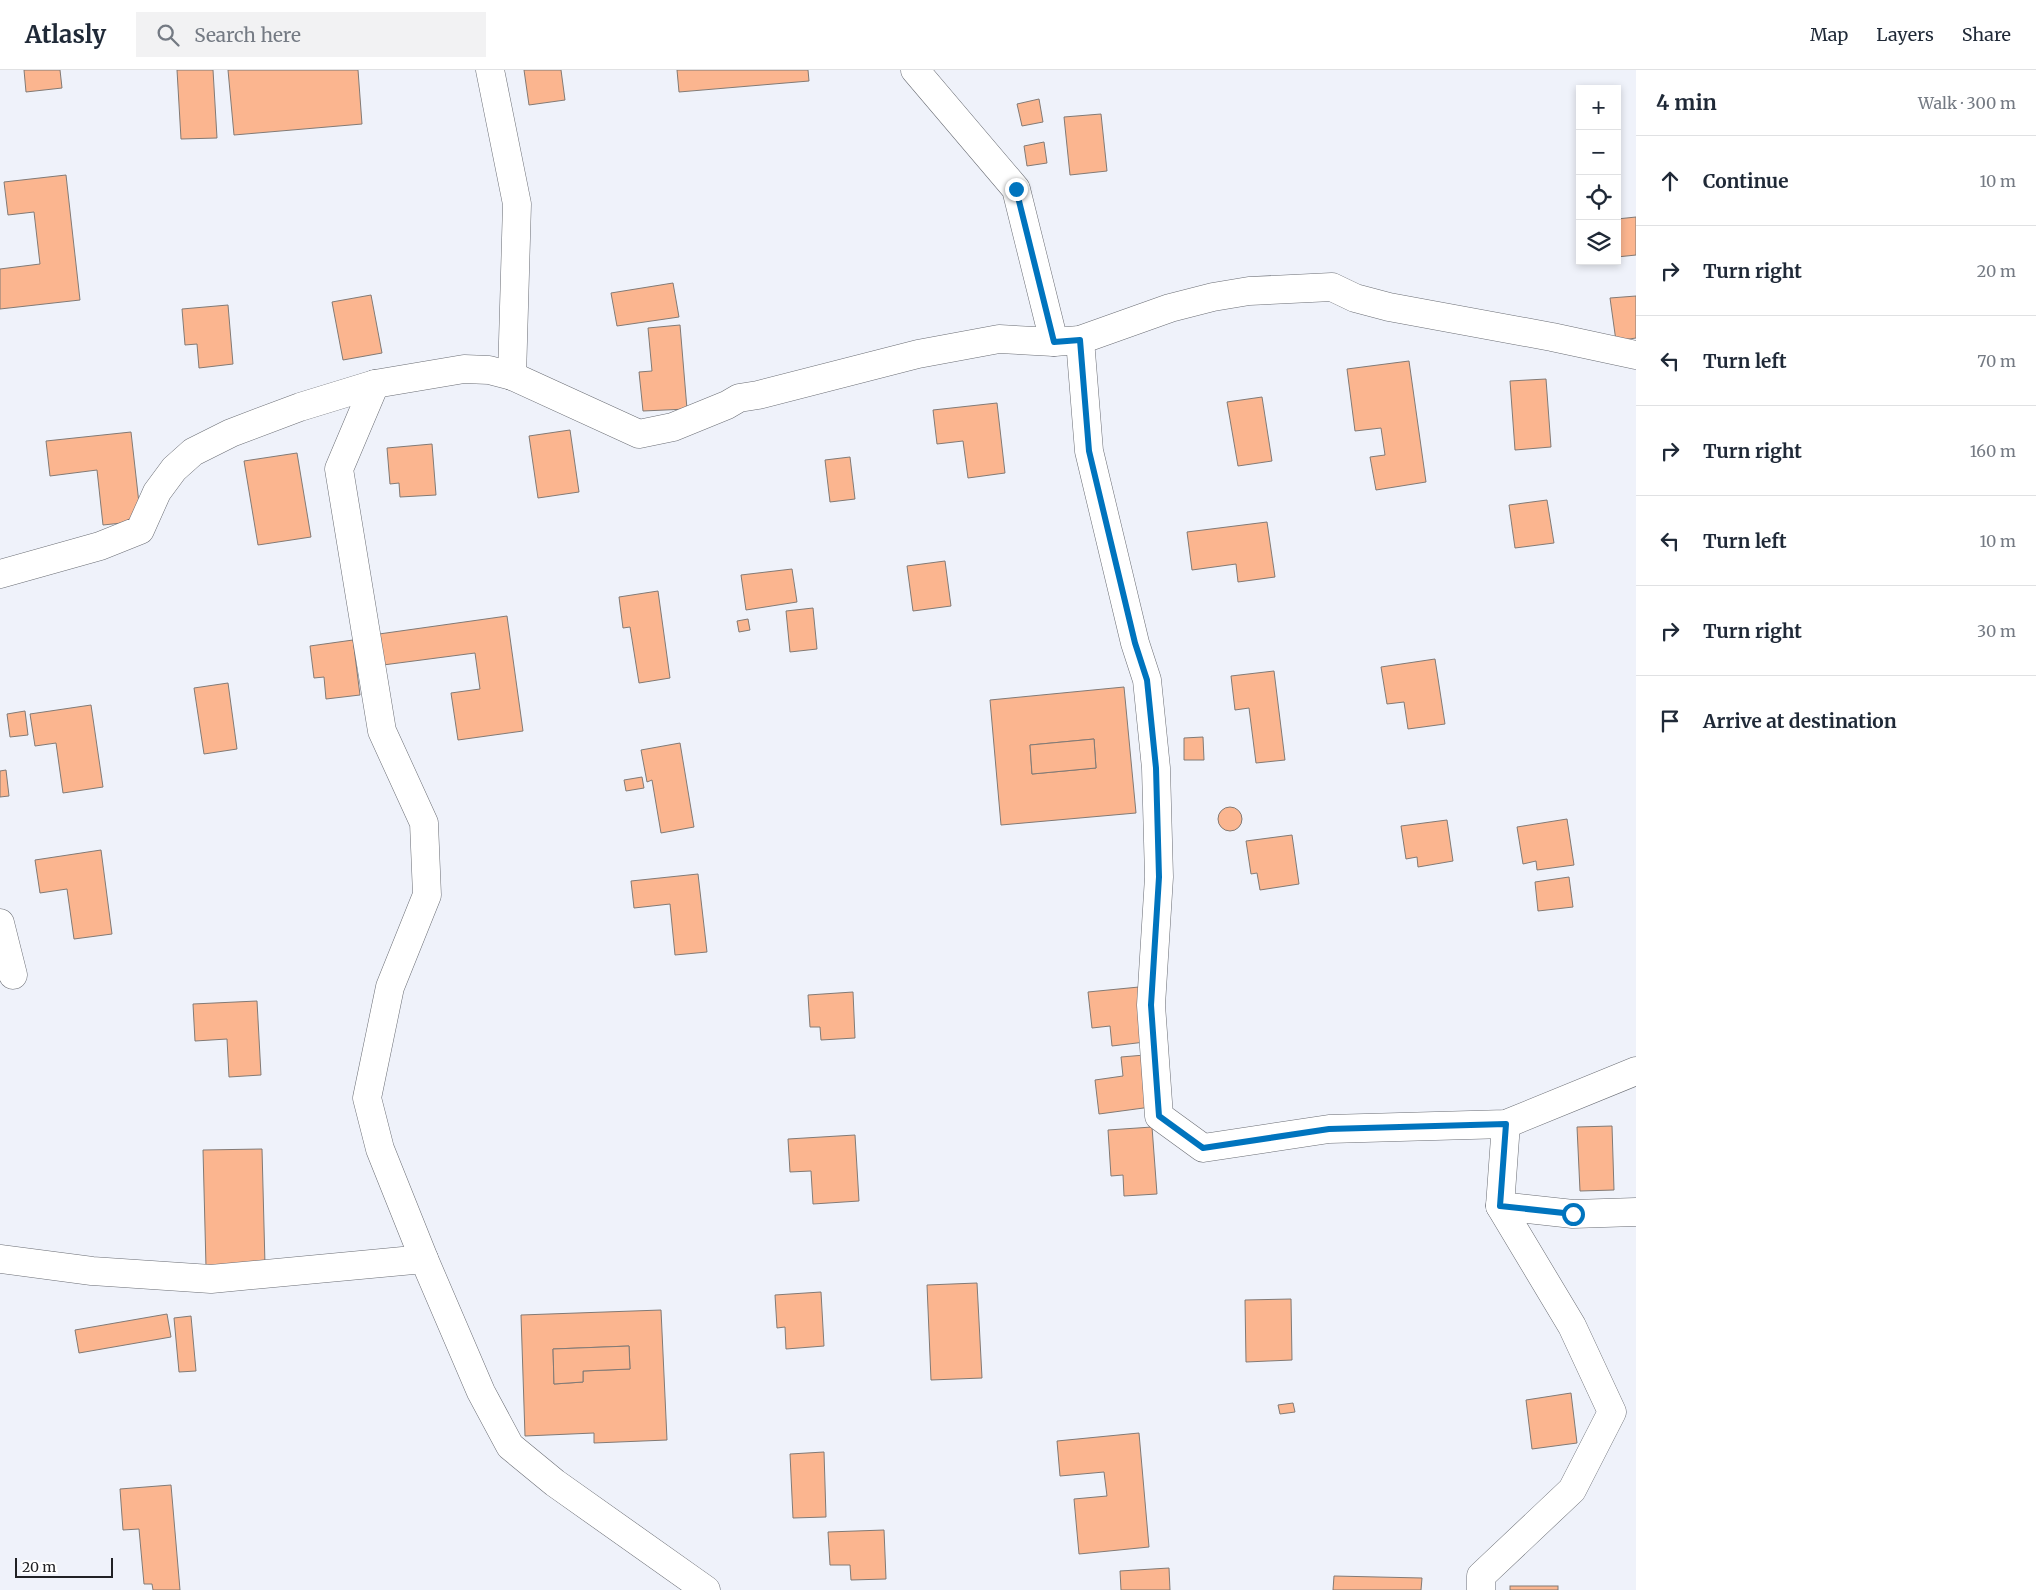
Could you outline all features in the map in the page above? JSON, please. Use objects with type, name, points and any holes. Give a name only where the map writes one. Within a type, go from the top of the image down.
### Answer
[{"type":"street","points":[[490,70],[517,204],[512,376]]},
{"type":"street","points":[[915,70],[1016,189],[1067,341],[1089,451],[1135,643],[1147,680],[1154,748],[1159,877],[1151,1005],[1159,1116],[1203,1148],[1329,1129],[1506,1124],[1636,1071]]},
{"type":"street","points":[[0,574],[100,546],[140,530],[156,492],[174,469],[193,452],[230,433],[300,407],[375,384],[464,369],[489,370],[512,376],[639,434],[673,427],[727,405],[739,398],[758,395],[918,354],[998,338],[1067,341],[1170,308],[1212,297],[1249,291],[1332,287],[1355,298],[1389,307],[1552,337],[1636,355]]},
{"type":"street","points":[[375,384],[340,469],[382,731],[424,823],[427,896],[390,987],[367,1098],[380,1149],[424,1259],[481,1392],[510,1446],[555,1483],[706,1590]]},
{"type":"street","points":[[0,923],[13,976]]},
{"type":"street","points":[[1481,1590],[1481,1576],[1572,1490],[1612,1412],[1572,1326],[1500,1206],[1506,1124]]},
{"type":"street","points":[[1500,1206],[1573,1214],[1636,1212]]},
{"type":"street","points":[[0,1259],[92,1271],[211,1279],[424,1259]]},
{"type":"building","points":[[24,70],[60,70],[62,88],[26,92]]},
{"type":"building","points":[[177,70],[213,70],[217,138],[181,139]]},
{"type":"building","points":[[228,70],[358,70],[362,124],[234,135]]},
{"type":"building","points":[[524,70],[561,70],[565,100],[529,105]]},
{"type":"building","points":[[677,70],[808,70],[809,81],[679,92]]},
{"type":"building","points":[[1039,99],[1043,122],[1022,126],[1017,104]]},
{"type":"building","points":[[1101,114],[1107,171],[1070,175],[1064,117]]},
{"type":"building","points":[[1044,142],[1047,163],[1027,166],[1024,146]]},
{"type":"building","points":[[66,175],[80,300],[0,309],[0,269],[40,264],[34,212],[8,215],[4,182]]},
{"type":"building","points":[[1636,217],[1636,255],[1621,257],[1621,219]]},
{"type":"building","points":[[673,283],[679,317],[617,326],[611,293]]},
{"type":"building","points":[[371,295],[382,353],[343,360],[332,302]]},
{"type":"building","points":[[1636,296],[1636,338],[1616,341],[1610,298]]},
{"type":"building","points":[[228,305],[233,364],[199,368],[197,344],[185,345],[182,309]]},
{"type":"building","points":[[680,325],[687,409],[643,411],[639,372],[652,371],[648,328]]},
{"type":"building","points":[[1409,361],[1426,482],[1376,490],[1370,457],[1385,455],[1381,428],[1355,431],[1347,369]]},
{"type":"building","points":[[1546,379],[1551,447],[1515,450],[1510,381]]},
{"type":"building","points":[[1262,397],[1272,461],[1238,466],[1227,402]]},
{"type":"building","points":[[997,403],[1005,473],[968,478],[963,441],[937,444],[933,410]]},
{"type":"building","points":[[570,430],[579,492],[538,498],[529,436]]},
{"type":"building","points":[[131,432],[141,521],[103,525],[97,470],[50,476],[46,441]]},
{"type":"building","points":[[432,444],[436,495],[400,497],[399,483],[390,484],[387,448]]},
{"type":"building","points":[[297,453],[311,537],[258,545],[244,461]]},
{"type":"building","points":[[850,457],[855,499],[830,502],[825,460]]},
{"type":"building","points":[[1547,500],[1554,543],[1515,548],[1509,505]]},
{"type":"building","points":[[1267,522],[1275,577],[1238,582],[1236,564],[1192,570],[1187,532]]},
{"type":"building","points":[[945,561],[951,606],[913,611],[907,566]]},
{"type":"building","points":[[792,569],[797,602],[746,610],[741,575]]},
{"type":"building","points":[[658,591],[670,678],[639,683],[630,627],[623,628],[619,597]]},
{"type":"building","points":[[813,608],[817,649],[790,652],[786,611]]},
{"type":"building","points":[[507,616],[523,731],[458,740],[451,693],[480,689],[475,653],[383,665],[379,634]]},
{"type":"building","points":[[748,619],[750,630],[739,632],[737,621]]},
{"type":"building","points":[[353,640],[360,695],[326,699],[324,677],[314,678],[310,646]]},
{"type":"building","points":[[1435,659],[1445,724],[1408,729],[1404,702],[1387,704],[1381,667]]},
{"type":"building","points":[[1274,671],[1285,760],[1256,763],[1249,708],[1235,710],[1231,676]]},
{"type":"building","points":[[228,683],[237,749],[204,754],[194,688]]},
{"type":"building","points":[[1124,687],[1136,813],[1001,825],[990,700]],"holes":[[[1094,739],[1096,768],[1032,774],[1030,745]]]},
{"type":"building","points":[[91,705],[103,787],[63,793],[56,743],[35,746],[30,714]]},
{"type":"building","points":[[25,711],[28,735],[10,737],[7,714]]},
{"type":"building","points":[[1203,737],[1204,760],[1184,760],[1184,738]]},
{"type":"building","points":[[1094,739],[1096,768],[1032,774],[1030,745]]},
{"type":"building","points":[[680,743],[694,827],[661,833],[652,780],[647,782],[641,750]]},
{"type":"building","points":[[6,770],[9,796],[0,797],[0,771]]},
{"type":"building","points":[[642,777],[644,788],[626,791],[624,780]]},
{"type":"building","points":[[1230,807],[1235,808],[1241,814],[1241,824],[1235,830],[1230,831],[1225,830],[1219,824],[1218,819],[1219,814],[1225,808]]},
{"type":"building","points":[[1567,819],[1574,865],[1537,870],[1536,861],[1523,864],[1517,827]]},
{"type":"building","points":[[1447,820],[1453,861],[1418,867],[1417,857],[1406,859],[1401,826]]},
{"type":"building","points":[[1292,835],[1299,884],[1260,890],[1257,873],[1251,874],[1246,841]]},
{"type":"building","points":[[101,850],[112,934],[74,939],[67,889],[40,893],[35,860]]},
{"type":"building","points":[[698,874],[707,952],[675,955],[670,904],[634,908],[631,881]]},
{"type":"building","points":[[1569,877],[1573,907],[1538,911],[1535,882]]},
{"type":"building","points":[[1139,987],[1145,1042],[1112,1046],[1110,1026],[1092,1028],[1088,992]]},
{"type":"building","points":[[853,992],[855,1038],[821,1040],[820,1027],[810,1027],[808,995]]},
{"type":"building","points":[[257,1001],[261,1075],[229,1077],[227,1039],[195,1041],[193,1004]]},
{"type":"building","points":[[1145,1055],[1151,1107],[1099,1114],[1095,1080],[1123,1076],[1121,1057]]},
{"type":"building","points":[[1612,1126],[1614,1190],[1580,1191],[1577,1127]]},
{"type":"building","points":[[1152,1127],[1157,1194],[1124,1196],[1123,1175],[1111,1176],[1108,1130]]},
{"type":"building","points":[[855,1135],[859,1201],[813,1204],[811,1171],[790,1172],[788,1139]]},
{"type":"building","points":[[262,1149],[265,1265],[206,1267],[203,1150]]},
{"type":"building","points":[[977,1283],[982,1378],[931,1380],[927,1285]]},
{"type":"building","points":[[821,1292],[824,1346],[786,1349],[785,1327],[777,1328],[775,1295]]},
{"type":"building","points":[[1291,1299],[1292,1360],[1246,1362],[1245,1300]]},
{"type":"building","points":[[661,1310],[667,1440],[594,1443],[594,1433],[525,1436],[521,1315]],"holes":[[[629,1346],[630,1369],[583,1371],[583,1382],[554,1384],[553,1349]]]},
{"type":"building","points":[[167,1314],[171,1337],[79,1353],[75,1330]]},
{"type":"building","points":[[191,1316],[196,1371],[179,1372],[174,1318]]},
{"type":"building","points":[[629,1346],[630,1369],[583,1371],[583,1382],[554,1384],[553,1349]]},
{"type":"building","points":[[1571,1393],[1577,1443],[1532,1449],[1526,1400]]},
{"type":"building","points":[[1293,1403],[1295,1412],[1280,1414],[1278,1405]]},
{"type":"building","points":[[1139,1433],[1149,1547],[1079,1554],[1074,1499],[1107,1496],[1104,1472],[1060,1476],[1057,1441]]},
{"type":"building","points":[[824,1452],[826,1517],[793,1518],[790,1454]]},
{"type":"building","points":[[171,1485],[180,1590],[153,1590],[152,1584],[144,1584],[139,1529],[123,1530],[120,1489]]},
{"type":"building","points":[[884,1530],[886,1579],[851,1580],[850,1565],[830,1565],[828,1532]]},
{"type":"building","points":[[1169,1568],[1170,1590],[1121,1590],[1120,1571]]},
{"type":"building","points":[[1334,1576],[1422,1578],[1421,1590],[1333,1590]]},
{"type":"building","points":[[1510,1586],[1558,1586],[1558,1590],[1510,1590]]},
{"type":"route","points":[[1016,189],[1054,342],[1080,340],[1089,451],[1135,643],[1147,680],[1156,768],[1159,877],[1151,1005],[1159,1116],[1203,1148],[1329,1129],[1506,1124],[1500,1206],[1573,1214]]}]
